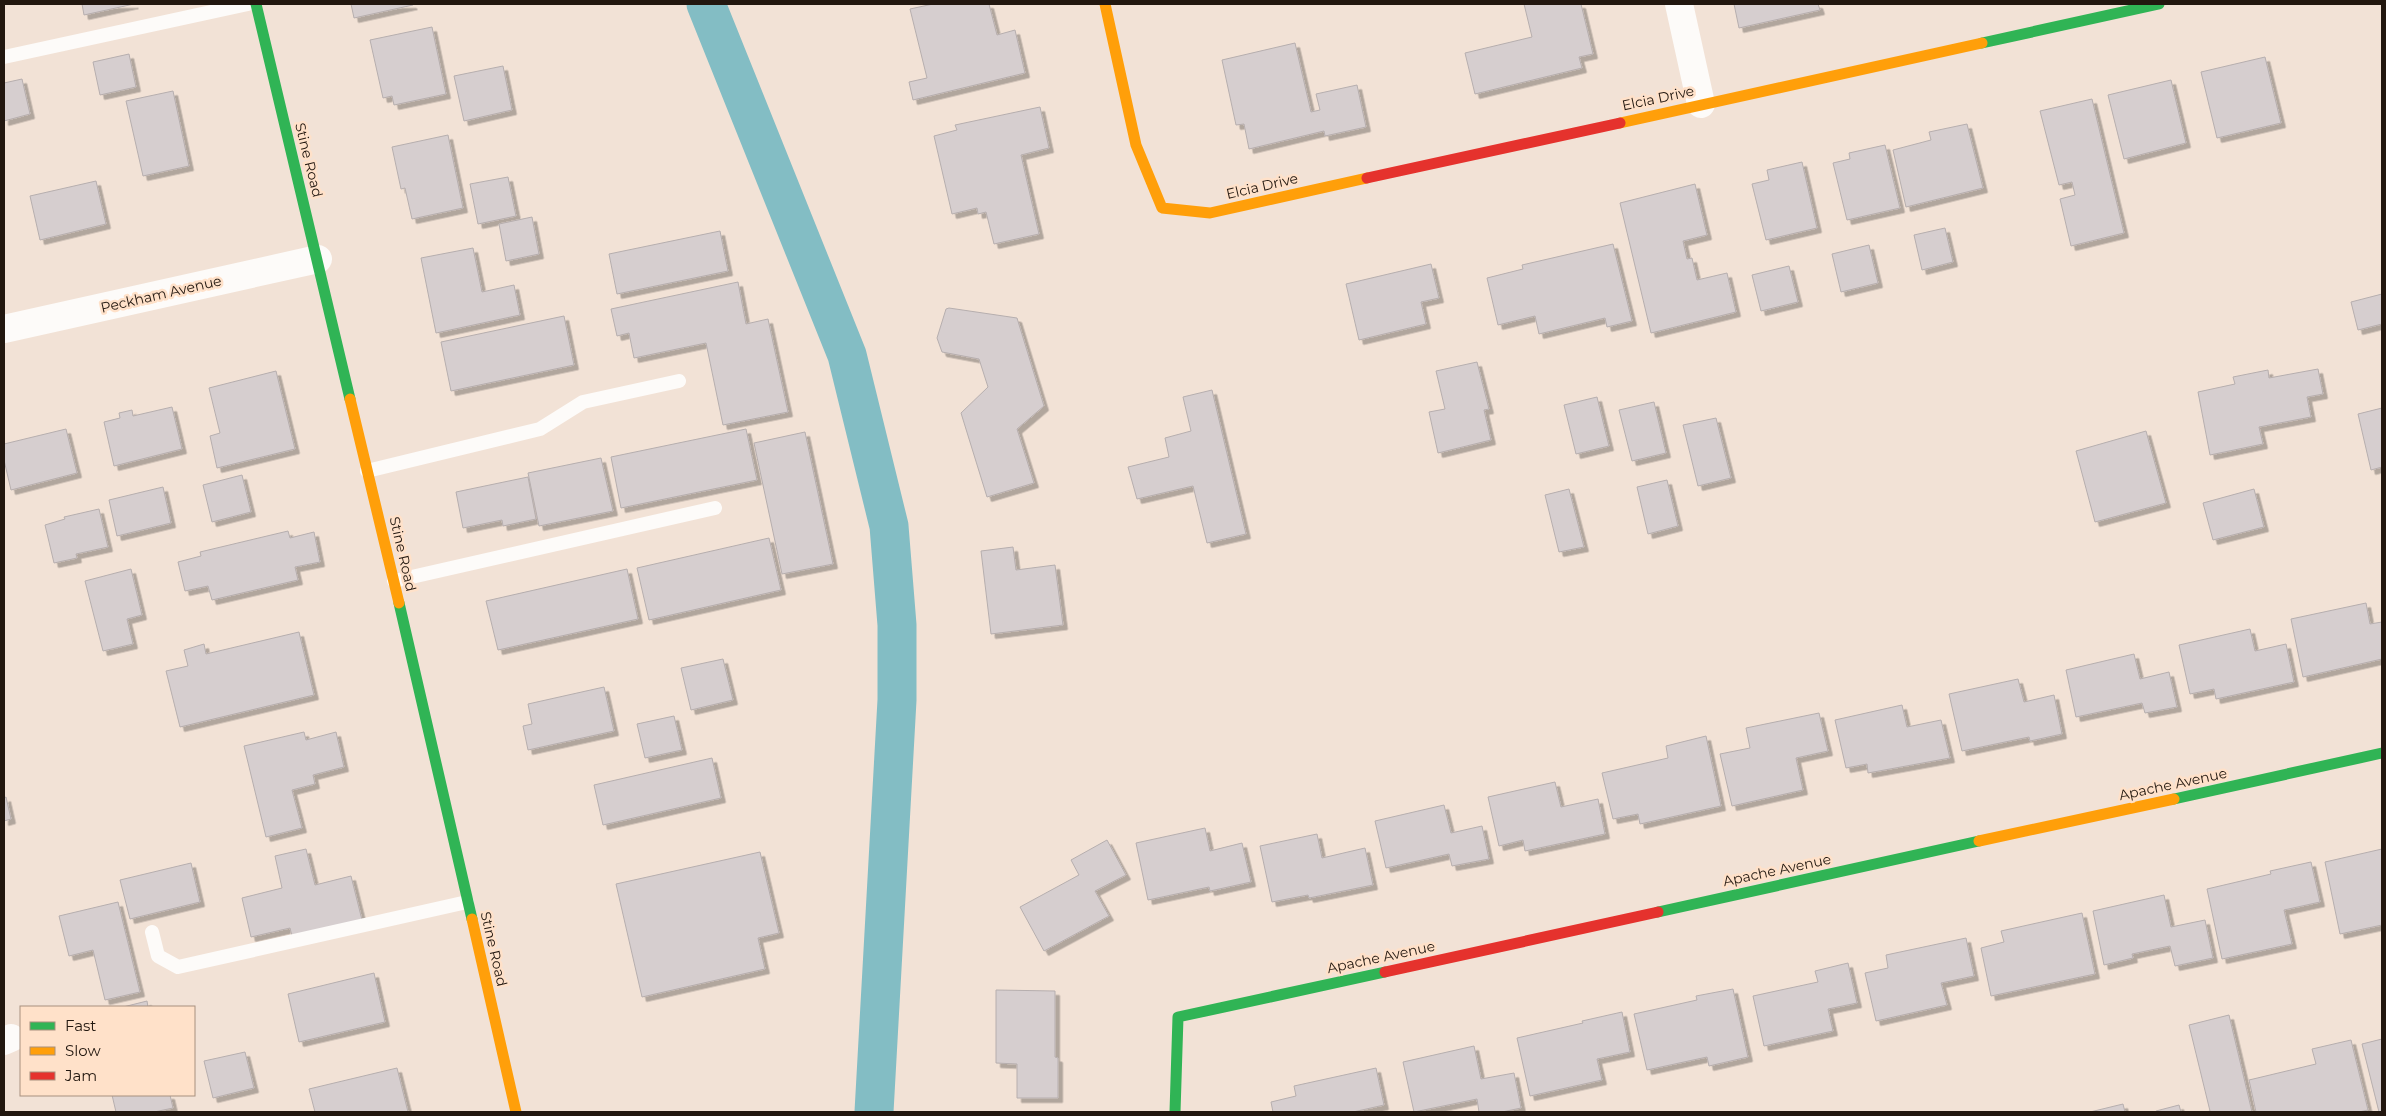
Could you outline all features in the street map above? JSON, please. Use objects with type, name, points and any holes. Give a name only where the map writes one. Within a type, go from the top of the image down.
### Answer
[{"type":"street","name":"Stine Road","points":[[256,4],[394,581],[516,1112]]},
{"type":"street","name":"Elcia Drive","points":[[1105,4],[1136,146],[1162,208],[1210,213],[2160,4]]},
{"type":"street","points":[[1679,4],[1701,104]]},
{"type":"street","name":"Peckham Avenue","points":[[4,329],[318,259]]},
{"type":"street","name":"Apache Avenue","points":[[1175,1112],[1178,1017],[2382,753]]},
{"type":"lane","points":[[4,57],[248,4]]},
{"type":"lane","points":[[367,471],[540,429],[583,402],[679,381]]},
{"type":"lane","points":[[394,581],[715,508]]},
{"type":"lane","points":[[152,932],[158,956],[178,967],[467,902]]},
{"type":"building","points":[[82,4],[134,4],[84,15]]},
{"type":"building","points":[[351,4],[412,4],[413,5],[354,18]]},
{"type":"building","points":[[933,4],[989,4],[997,35],[1015,30],[1025,73],[913,100],[909,82],[927,78],[910,9]]},
{"type":"building","points":[[1524,4],[1581,4],[1593,54],[1579,57],[1582,68],[1475,94],[1465,53],[1532,37]]},
{"type":"building","points":[[1734,4],[1818,4],[1820,10],[1739,28]]},
{"type":"building","points":[[432,27],[446,94],[394,105],[392,96],[383,98],[370,40]]},
{"type":"building","points":[[1295,43],[1311,112],[1320,110],[1316,94],[1357,85],[1366,127],[1325,136],[1324,131],[1249,149],[1244,124],[1236,125],[1222,60]]},
{"type":"building","points":[[129,54],[136,87],[100,95],[93,62]]},
{"type":"building","points":[[2265,57],[2281,123],[2217,138],[2201,72]]},
{"type":"building","points":[[503,66],[512,110],[464,121],[454,76]]},
{"type":"building","points":[[22,79],[30,114],[4,121],[4,83]]},
{"type":"building","points":[[2171,80],[2186,143],[2124,159],[2108,95]]},
{"type":"building","points":[[173,91],[189,166],[143,176],[126,101]]},
{"type":"building","points":[[2092,99],[2124,233],[2071,246],[2060,199],[2075,195],[2072,182],[2059,185],[2040,111]]},
{"type":"building","points":[[1040,107],[1049,148],[1021,155],[1039,234],[994,244],[986,212],[978,214],[977,208],[952,214],[934,136],[957,130],[955,125]]},
{"type":"building","points":[[1967,124],[1983,188],[1906,207],[1893,150],[1931,140],[1929,132]]},
{"type":"building","points":[[448,135],[463,208],[412,219],[405,188],[401,189],[392,147]]},
{"type":"building","points":[[1885,145],[1900,208],[1847,220],[1833,163],[1850,159],[1849,153]]},
{"type":"building","points":[[1802,162],[1817,228],[1766,240],[1752,184],[1769,180],[1767,170]]},
{"type":"building","points":[[508,177],[516,216],[478,224],[470,184]]},
{"type":"building","points":[[96,181],[106,224],[40,240],[30,196]]},
{"type":"building","points":[[1695,184],[1707,235],[1683,241],[1687,259],[1692,258],[1697,280],[1727,273],[1736,312],[1651,333],[1620,203]]},
{"type":"building","points":[[532,217],[539,254],[506,261],[499,224]]},
{"type":"building","points":[[1945,228],[1953,262],[1922,270],[1914,235]]},
{"type":"building","points":[[720,231],[728,271],[617,294],[609,254]]},
{"type":"building","points":[[1613,244],[1632,321],[1607,327],[1605,318],[1539,334],[1535,316],[1498,325],[1487,278],[1523,269],[1522,265]]},
{"type":"building","points":[[1869,245],[1878,283],[1841,292],[1832,254]]},
{"type":"building","points":[[473,248],[482,292],[514,285],[520,315],[436,333],[421,258]]},
{"type":"building","points":[[1431,264],[1439,298],[1421,302],[1426,324],[1359,340],[1346,284]]},
{"type":"building","points":[[1789,266],[1798,302],[1761,311],[1752,275]]},
{"type":"building","points":[[738,282],[746,324],[768,319],[788,412],[723,425],[706,343],[634,358],[629,333],[617,336],[611,309]]},
{"type":"building","points":[[2382,294],[2382,324],[2358,330],[2351,302]]},
{"type":"building","points":[[946,309],[1017,318],[1044,406],[1017,429],[1034,483],[987,497],[961,413],[988,387],[979,359],[942,352],[937,338]]},
{"type":"building","points":[[564,316],[574,365],[451,391],[441,342]]},
{"type":"building","points":[[1477,362],[1489,409],[1484,410],[1491,440],[1438,453],[1429,412],[1445,409],[1436,371]]},
{"type":"building","points":[[2318,369],[2323,394],[2307,397],[2311,417],[2259,427],[2263,444],[2210,455],[2198,392],[2235,384],[2233,377],[2268,370],[2269,378]]},
{"type":"building","points":[[276,371],[295,449],[217,468],[210,436],[220,433],[209,388]]},
{"type":"building","points":[[1212,390],[1246,534],[1207,543],[1193,486],[1137,499],[1128,467],[1169,457],[1165,438],[1191,431],[1183,397]]},
{"type":"building","points":[[1597,397],[1609,446],[1576,454],[1564,405]]},
{"type":"building","points":[[1654,402],[1666,453],[1632,461],[1619,410]]},
{"type":"building","points":[[172,407],[182,449],[114,466],[104,422],[120,418],[119,413],[132,410],[133,416]]},
{"type":"building","points":[[2382,408],[2382,467],[2371,470],[2358,414]]},
{"type":"building","points":[[1716,418],[1731,478],[1698,486],[1683,425]]},
{"type":"building","points":[[66,429],[77,473],[11,490],[4,460],[4,444]]},
{"type":"building","points":[[746,429],[757,480],[621,508],[611,457]]},
{"type":"building","points":[[2146,431],[2166,503],[2095,522],[2076,451]]},
{"type":"building","points":[[805,432],[833,564],[782,574],[754,443]]},
{"type":"building","points":[[601,458],[613,511],[539,526],[528,473]]},
{"type":"building","points":[[242,475],[251,512],[212,522],[203,485]]},
{"type":"building","points":[[528,477],[536,519],[503,526],[502,520],[463,528],[456,492]]},
{"type":"building","points":[[1667,480],[1678,526],[1648,534],[1637,487]]},
{"type":"building","points":[[163,487],[171,523],[117,536],[109,500]]},
{"type":"building","points":[[1569,489],[1584,547],[1559,552],[1545,495]]},
{"type":"building","points":[[2254,489],[2264,527],[2213,540],[2203,503]]},
{"type":"building","points":[[99,509],[108,547],[76,554],[77,558],[54,563],[45,525],[65,519],[64,517]]},
{"type":"building","points":[[288,531],[290,538],[314,532],[320,562],[295,567],[298,580],[212,600],[208,586],[185,591],[178,562],[201,556],[200,552]]},
{"type":"building","points":[[769,538],[781,590],[649,620],[637,568]]},
{"type":"building","points":[[1013,547],[1016,570],[1055,565],[1063,625],[991,634],[981,551]]},
{"type":"building","points":[[131,569],[142,615],[127,619],[133,644],[103,651],[85,581]]},
{"type":"building","points":[[627,569],[638,619],[498,650],[486,601]]},
{"type":"building","points":[[2366,603],[2370,624],[2382,622],[2382,659],[2303,677],[2291,619]]},
{"type":"building","points":[[2250,629],[2255,651],[2286,644],[2294,682],[2216,699],[2214,689],[2190,694],[2179,645]]},
{"type":"building","points":[[299,632],[314,695],[180,727],[166,671],[188,666],[184,650],[204,644],[206,654]]},
{"type":"building","points":[[2134,654],[2140,679],[2169,672],[2177,707],[2145,713],[2142,703],[2076,717],[2066,670]]},
{"type":"building","points":[[723,659],[733,700],[691,710],[681,668]]},
{"type":"building","points":[[2018,679],[2024,702],[2054,695],[2062,734],[2030,741],[2029,737],[1962,751],[1949,694]]},
{"type":"building","points":[[604,687],[614,731],[528,750],[523,726],[532,724],[528,704]]},
{"type":"building","points":[[1902,705],[1907,727],[1941,720],[1950,758],[1868,773],[1867,764],[1846,768],[1835,720]]},
{"type":"building","points":[[1819,713],[1828,751],[1796,758],[1803,790],[1732,806],[1720,754],[1750,748],[1746,728]]},
{"type":"building","points":[[674,716],[682,750],[645,758],[637,724]]},
{"type":"building","points":[[304,732],[306,740],[336,732],[344,767],[313,775],[315,784],[292,790],[302,828],[266,837],[244,746]]},
{"type":"building","points":[[1706,736],[1721,806],[1640,824],[1638,814],[1613,819],[1602,773],[1668,758],[1666,746]]},
{"type":"building","points":[[712,758],[721,798],[603,825],[594,785]]},
{"type":"building","points":[[1555,782],[1561,807],[1598,799],[1605,834],[1525,851],[1523,840],[1499,846],[1488,797]]},
{"type":"building","points":[[6,797],[11,819],[4,821],[4,798]]},
{"type":"building","points":[[1444,805],[1451,833],[1482,826],[1489,859],[1452,866],[1449,854],[1386,868],[1375,821]]},
{"type":"building","points":[[1205,828],[1210,851],[1242,843],[1251,882],[1210,891],[1209,887],[1148,900],[1136,843]]},
{"type":"building","points":[[1317,834],[1322,858],[1365,848],[1373,885],[1309,898],[1308,895],[1272,902],[1260,846]]},
{"type":"building","points":[[1107,840],[1126,875],[1095,891],[1109,916],[1044,951],[1020,907],[1079,875],[1071,860]]},
{"type":"building","points":[[306,849],[315,885],[351,876],[362,920],[292,936],[290,928],[251,937],[242,898],[282,888],[275,856]]},
{"type":"building","points":[[2382,849],[2382,925],[2340,934],[2325,862]]},
{"type":"building","points":[[760,852],[779,933],[758,938],[765,969],[642,997],[616,884]]},
{"type":"building","points":[[2311,862],[2320,902],[2284,910],[2292,944],[2222,959],[2207,889],[2271,874],[2270,871]]},
{"type":"building","points":[[191,863],[200,902],[130,919],[120,880]]},
{"type":"building","points":[[2164,895],[2171,927],[2205,920],[2213,958],[2175,966],[2170,946],[2132,954],[2133,958],[2104,965],[2093,911]]},
{"type":"building","points":[[118,902],[140,992],[105,1000],[93,950],[69,956],[59,916]]},
{"type":"building","points":[[2082,913],[2095,974],[1991,996],[1981,948],[2004,942],[2001,931]]},
{"type":"building","points":[[1966,938],[1974,976],[1941,983],[1947,1005],[1876,1021],[1865,973],[1888,968],[1886,955]]},
{"type":"building","points":[[1848,963],[1857,1003],[1828,1009],[1833,1031],[1764,1046],[1753,996],[1818,982],[1815,971]]},
{"type":"building","points":[[374,973],[385,1022],[299,1042],[288,994]]},
{"type":"building","points":[[1733,989],[1748,1057],[1709,1066],[1707,1057],[1647,1070],[1634,1014],[1697,1000],[1696,996]]},
{"type":"building","points":[[996,990],[1055,991],[1055,1057],[1058,1058],[1058,1098],[1017,1098],[1017,1064],[996,1063]]},
{"type":"building","points":[[147,1001],[148,1006],[127,1006]]},
{"type":"building","points":[[1622,1012],[1630,1052],[1597,1059],[1602,1080],[1530,1096],[1517,1038]]},
{"type":"building","points":[[2229,1015],[2252,1112],[2206,1112],[2210,1111],[2189,1025]]},
{"type":"building","points":[[2382,1039],[2382,1112],[2379,1112],[2362,1044]]},
{"type":"building","points":[[2351,1040],[2368,1110],[2359,1112],[2256,1112],[2249,1080],[2316,1064],[2312,1049]]},
{"type":"building","points":[[1474,1046],[1481,1079],[1514,1073],[1521,1108],[1502,1112],[1479,1112],[1477,1099],[1414,1112],[1403,1062]]},
{"type":"building","points":[[245,1052],[254,1088],[213,1098],[204,1061]]},
{"type":"building","points":[[397,1068],[408,1112],[315,1112],[309,1089]]},
{"type":"building","points":[[1376,1068],[1384,1105],[1353,1112],[1273,1112],[1271,1102],[1296,1096],[1294,1086]]},
{"type":"building","points":[[112,1096],[170,1096],[173,1108],[154,1112],[116,1112]]},
{"type":"building","points":[[2123,1104],[2125,1112],[2090,1112]]},
{"type":"building","points":[[2179,1105],[2181,1112],[2156,1112],[2156,1111]]},
{"type":"waterway","points":[[706,4],[847,355],[889,526],[897,625],[897,700],[874,1112]]},
{"type":"traffic: fast","points":[[256,4],[350,399]]},
{"type":"traffic: fast","points":[[1982,43],[2159,4]]},
{"type":"traffic: fast","points":[[399,603],[472,919]]},
{"type":"traffic: fast","points":[[2174,799],[2382,753]]},
{"type":"traffic: fast","points":[[1658,912],[1979,841]]},
{"type":"traffic: fast","points":[[1175,1112],[1178,1017],[1385,972]]},
{"type":"traffic: slow","points":[[1105,4],[1136,145],[1162,208],[1210,213],[1367,178]]},
{"type":"traffic: slow","points":[[1620,123],[1982,43]]},
{"type":"traffic: slow","points":[[350,399],[399,603]]},
{"type":"traffic: slow","points":[[1979,841],[2174,799]]},
{"type":"traffic: slow","points":[[472,919],[516,1112]]},
{"type":"traffic: jam","points":[[1367,178],[1620,123]]},
{"type":"traffic: jam","points":[[1385,972],[1658,912]]}]
